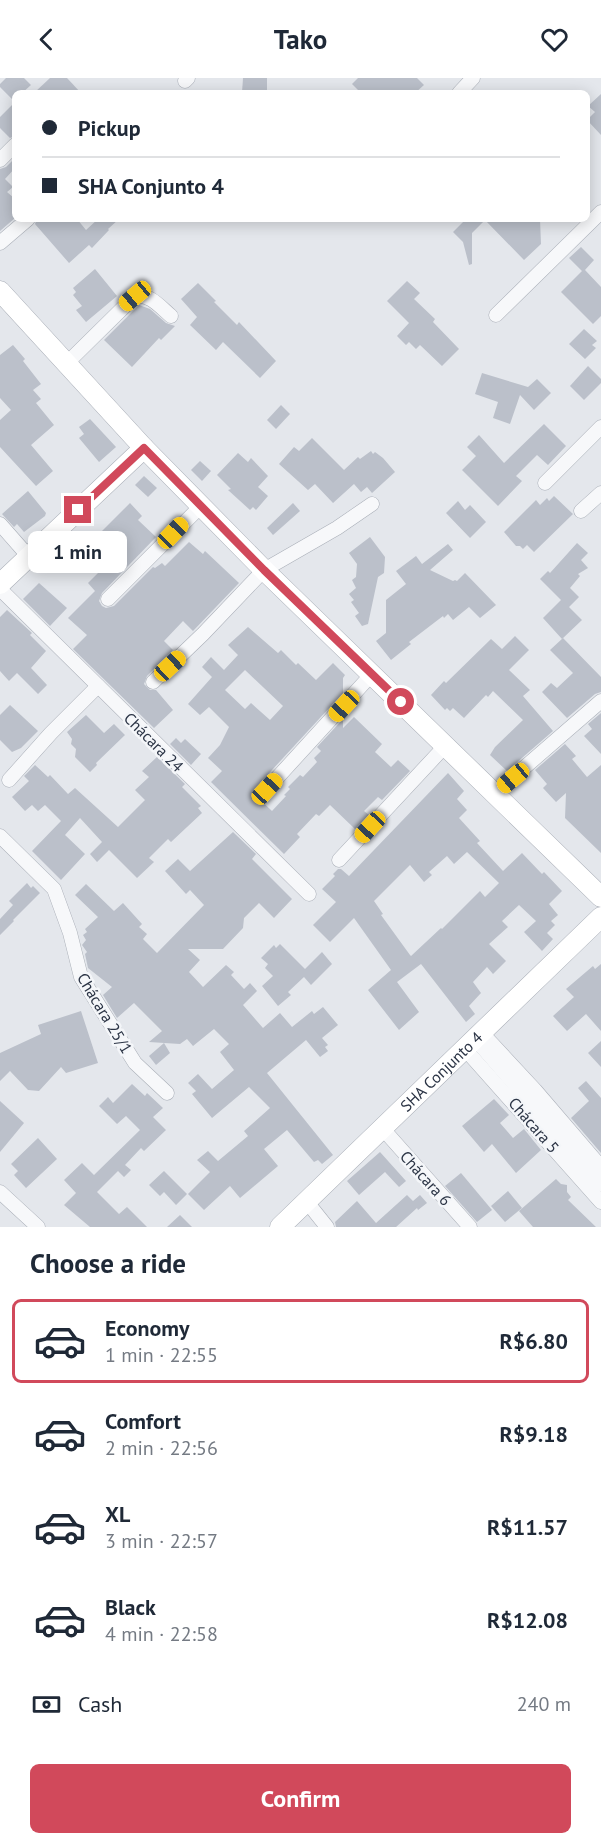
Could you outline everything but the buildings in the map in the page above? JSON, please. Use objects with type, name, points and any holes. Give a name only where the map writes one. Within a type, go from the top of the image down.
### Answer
[{"type":"street","points":[[462,90],[473,78]]},
{"type":"street","points":[[0,160],[12,148]]},
{"type":"street","points":[[496,315],[601,212]]},
{"type":"street","points":[[0,243],[24,222]]},
{"type":"street","points":[[0,291],[144,448],[264,570],[446,744],[601,897]]},
{"type":"street","points":[[67,363],[135,296],[149,297],[171,316]]},
{"type":"street","points":[[545,483],[601,427]]},
{"type":"street","points":[[0,584],[144,448]]},
{"type":"street","points":[[581,512],[601,493]]},
{"type":"street","points":[[153,682],[264,570],[337,528],[372,504]]},
{"type":"street","points":[[108,599],[201,506]]},
{"type":"street","points":[[0,524],[29,557]]},
{"type":"street","name":"Chácara 24","points":[[0,589],[309,894]]},
{"type":"street","points":[[267,789],[372,674]]},
{"type":"street","points":[[9,780],[51,733],[98,686]]},
{"type":"street","points":[[495,793],[601,701]]},
{"type":"street","points":[[339,860],[446,744]]},
{"type":"street","name":"Chácara 25/1","points":[[0,836],[54,889],[70,933],[81,977],[135,1063],[167,1093]]},
{"type":"street","name":"SHA Conjunto 4","points":[[280,1227],[601,917]]},
{"type":"street","points":[[474,1040],[535,1090],[601,1167]]},
{"type":"street","points":[[474,1040],[601,1184]]},
{"type":"street","name":"Chácara 5","points":[[474,1040],[601,1202]]},
{"type":"street","name":"Chácara 6","points":[[383,1129],[470,1227]]},
{"type":"street","points":[[0,1192],[38,1227]]},
{"type":"street","points":[[307,1202],[327,1227]]},
{"type":"route","points":[[78,510],[144,448],[264,570],[401,702]]}]
